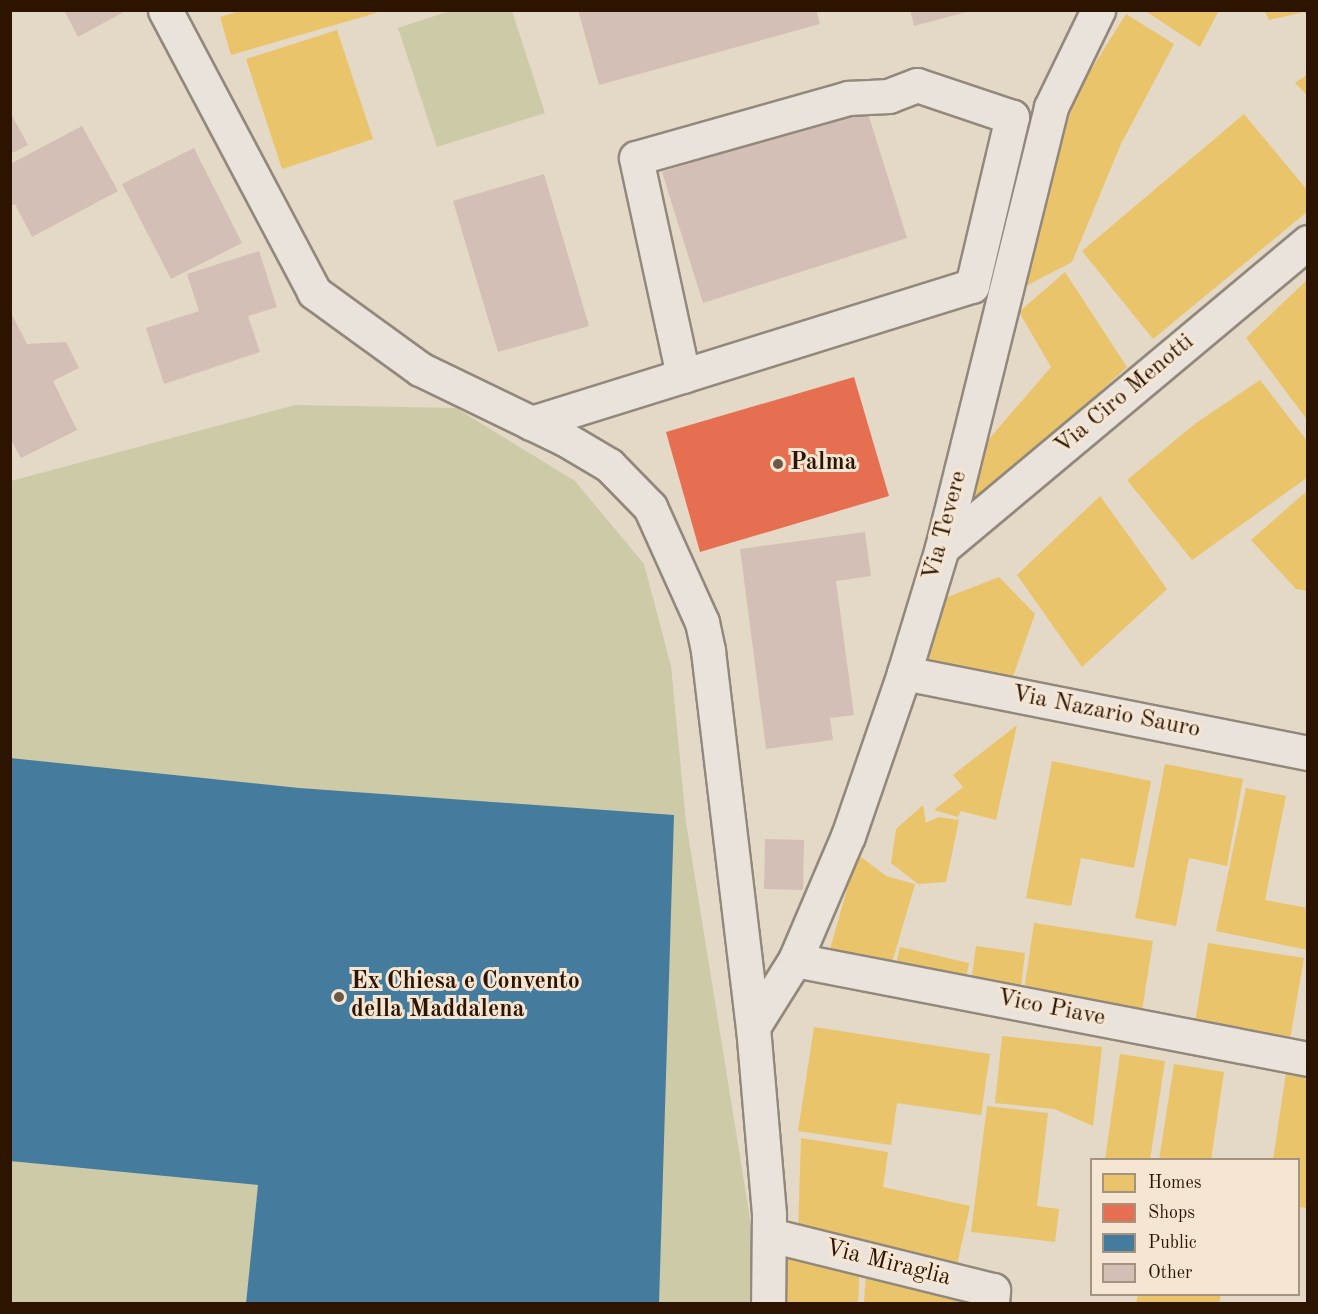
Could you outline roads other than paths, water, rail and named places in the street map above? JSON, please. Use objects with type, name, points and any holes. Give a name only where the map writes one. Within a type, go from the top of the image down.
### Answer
[{"type":"street","points":[[165,10],[314,292],[420,369],[531,423],[609,465],[634,487],[650,507],[702,622],[753,1028],[770,1235],[768,1304]]},
{"type":"street","name":"Via Tevere","points":[[753,1028],[795,960],[848,836],[904,673],[942,548],[1051,107],[1098,10]]},
{"type":"street","points":[[531,423],[972,286],[1011,117],[917,85],[889,96],[848,98],[636,158],[682,376]]},
{"type":"street","name":"Via Ciro Menotti","points":[[942,548],[1308,243]]},
{"type":"street","name":"Via Nazario Sauro","points":[[904,673],[1308,753]]},
{"type":"street","name":"Vico Piave","points":[[795,960],[1308,1059]]},
{"type":"street","name":"Via Miraglia","points":[[770,1235],[993,1290],[992,1304]]},
{"type":"place","name":"Palma","points":[[778,464]]},
{"type":"place","name":"Ex Chiesa e Convento della Maddalena","points":[[339,997]]}]
